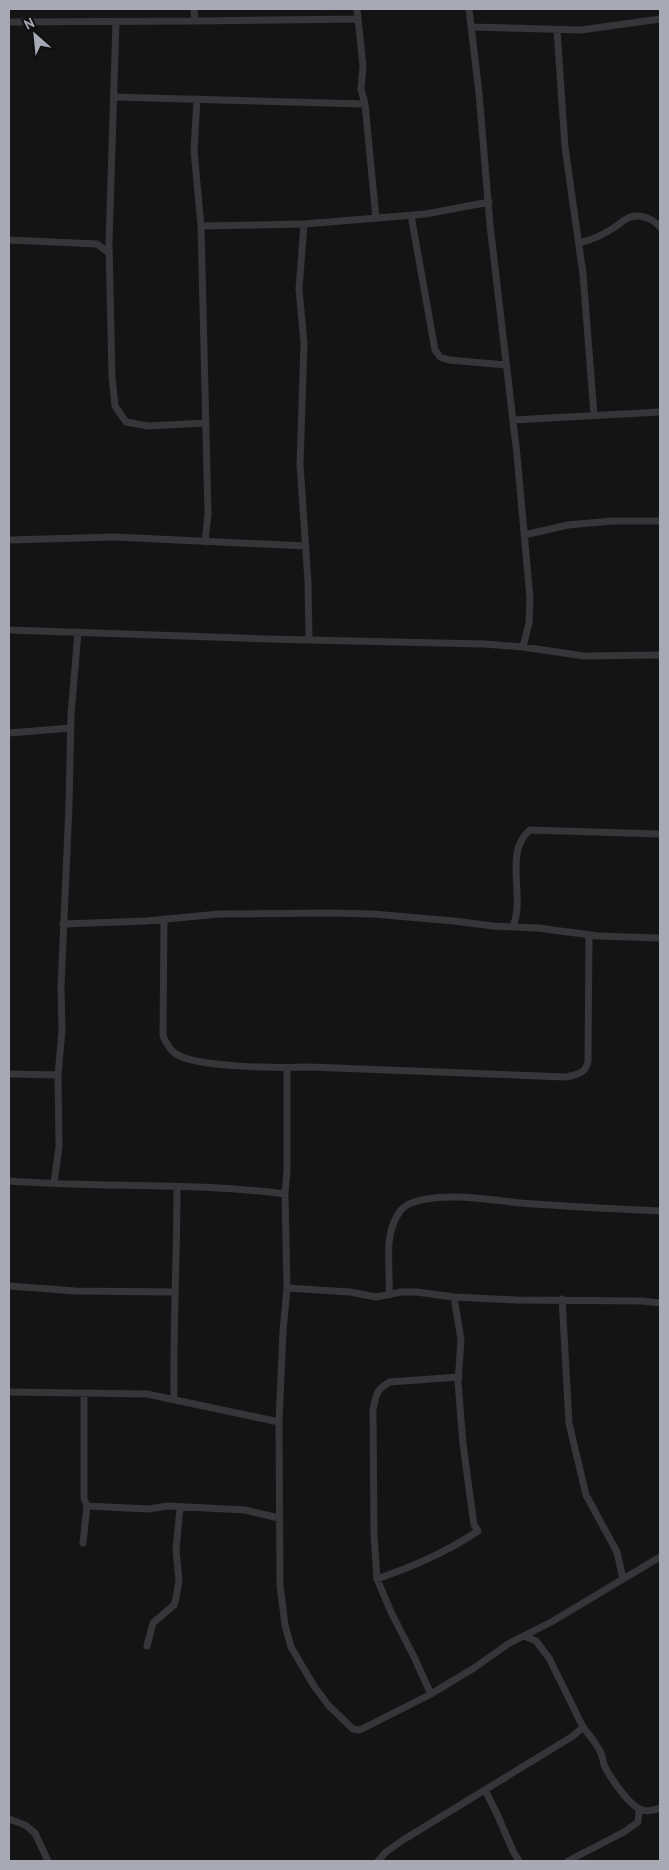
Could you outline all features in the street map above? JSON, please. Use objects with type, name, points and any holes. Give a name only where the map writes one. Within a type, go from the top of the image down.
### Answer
[{"type":"street","points":[[194,9],[195,21]]},
{"type":"street","points":[[357,9],[363,66],[361,88],[365,104],[376,218]]},
{"type":"street","points":[[469,9],[530,598],[529,623],[524,647]]},
{"type":"street","points":[[471,27],[581,30],[659,19],[660,10]]},
{"type":"street","points":[[9,22],[358,18]]},
{"type":"street","points":[[116,22],[109,253],[112,376],[115,406],[126,422],[148,426],[206,423]]},
{"type":"street","points":[[558,30],[565,147],[583,274],[594,415]]},
{"type":"street","points":[[114,97],[365,104]]},
{"type":"street","points":[[197,99],[194,151],[201,226],[208,514],[205,542]]},
{"type":"street","points":[[201,226],[304,224],[376,218],[448,211],[489,202]]},
{"type":"street","points":[[411,215],[436,350],[440,357],[449,360],[506,365]]},
{"type":"street","points":[[579,243],[588,241],[631,217],[642,216],[655,221],[660,226]]},
{"type":"street","points":[[304,224],[299,289],[304,343],[300,464],[308,582],[309,640]]},
{"type":"street","points":[[98,244],[110,234]]},
{"type":"street","points":[[9,240],[98,244],[109,253]]},
{"type":"street","points":[[513,420],[660,412]]},
{"type":"street","points":[[524,535],[568,525],[612,521],[660,522]]},
{"type":"street","points":[[9,540],[115,537],[306,546]]},
{"type":"street","points":[[9,630],[484,644],[524,647],[584,656],[660,655]]},
{"type":"street","points":[[54,1183],[60,1147],[58,1075],[62,1031],[63,924],[71,728],[78,632]]},
{"type":"street","points":[[9,733],[71,728]]},
{"type":"street","points":[[514,927],[517,908],[517,857],[520,840],[530,830],[660,834]]},
{"type":"street","points":[[63,924],[219,914],[347,914],[454,920],[589,935],[660,938]]},
{"type":"street","points":[[164,919],[163,1036],[175,1054],[190,1060],[286,1068],[310,1067],[565,1077],[579,1074],[586,1069],[588,1062],[589,935]]},
{"type":"street","points":[[286,1068],[287,1170],[284,1194],[287,1288],[279,1422],[280,1585],[285,1625],[291,1646],[314,1686],[329,1706],[353,1729],[360,1730],[431,1694],[474,1668],[508,1644],[553,1621],[660,1557]]},
{"type":"street","points":[[9,1074],[58,1075]]},
{"type":"street","points":[[9,1181],[240,1188],[284,1194]]},
{"type":"street","points":[[174,1400],[177,1187]]},
{"type":"street","points":[[389,1295],[389,1237],[401,1210],[415,1202],[451,1197],[479,1198],[534,1204],[660,1211]]},
{"type":"street","points":[[9,1286],[76,1290],[175,1292]]},
{"type":"street","points":[[287,1288],[350,1292],[376,1297],[401,1292],[416,1292],[454,1297],[660,1303]]},
{"type":"street","points":[[377,1579],[413,1566],[445,1551],[478,1530],[474,1525],[463,1444],[459,1377],[461,1340],[454,1297]]},
{"type":"street","points":[[562,1299],[569,1423],[586,1495],[617,1552],[623,1579]]},
{"type":"street","points":[[431,1694],[377,1579],[374,1557],[373,1410],[376,1394],[382,1386],[390,1382],[459,1377]]},
{"type":"street","points":[[9,1392],[147,1394],[279,1422]]},
{"type":"street","points":[[83,1543],[86,1506],[84,1498],[84,1394]]},
{"type":"street","points":[[86,1506],[148,1509],[168,1506],[245,1510],[279,1518]]},
{"type":"street","points":[[147,1646],[153,1623],[174,1605],[176,1598],[179,1581],[176,1550],[180,1507]]},
{"type":"street","points":[[524,1636],[536,1641],[549,1658],[583,1727],[601,1754],[605,1766],[639,1810],[638,1822],[624,1832],[568,1861]]},
{"type":"street","points":[[378,1861],[386,1852],[403,1840],[573,1736],[583,1727]]},
{"type":"street","points":[[484,1790],[497,1814],[512,1851],[519,1861]]},
{"type":"street","points":[[639,1810],[660,1808]]},
{"type":"street","points":[[9,1819],[25,1825],[35,1833],[48,1861]]}]
